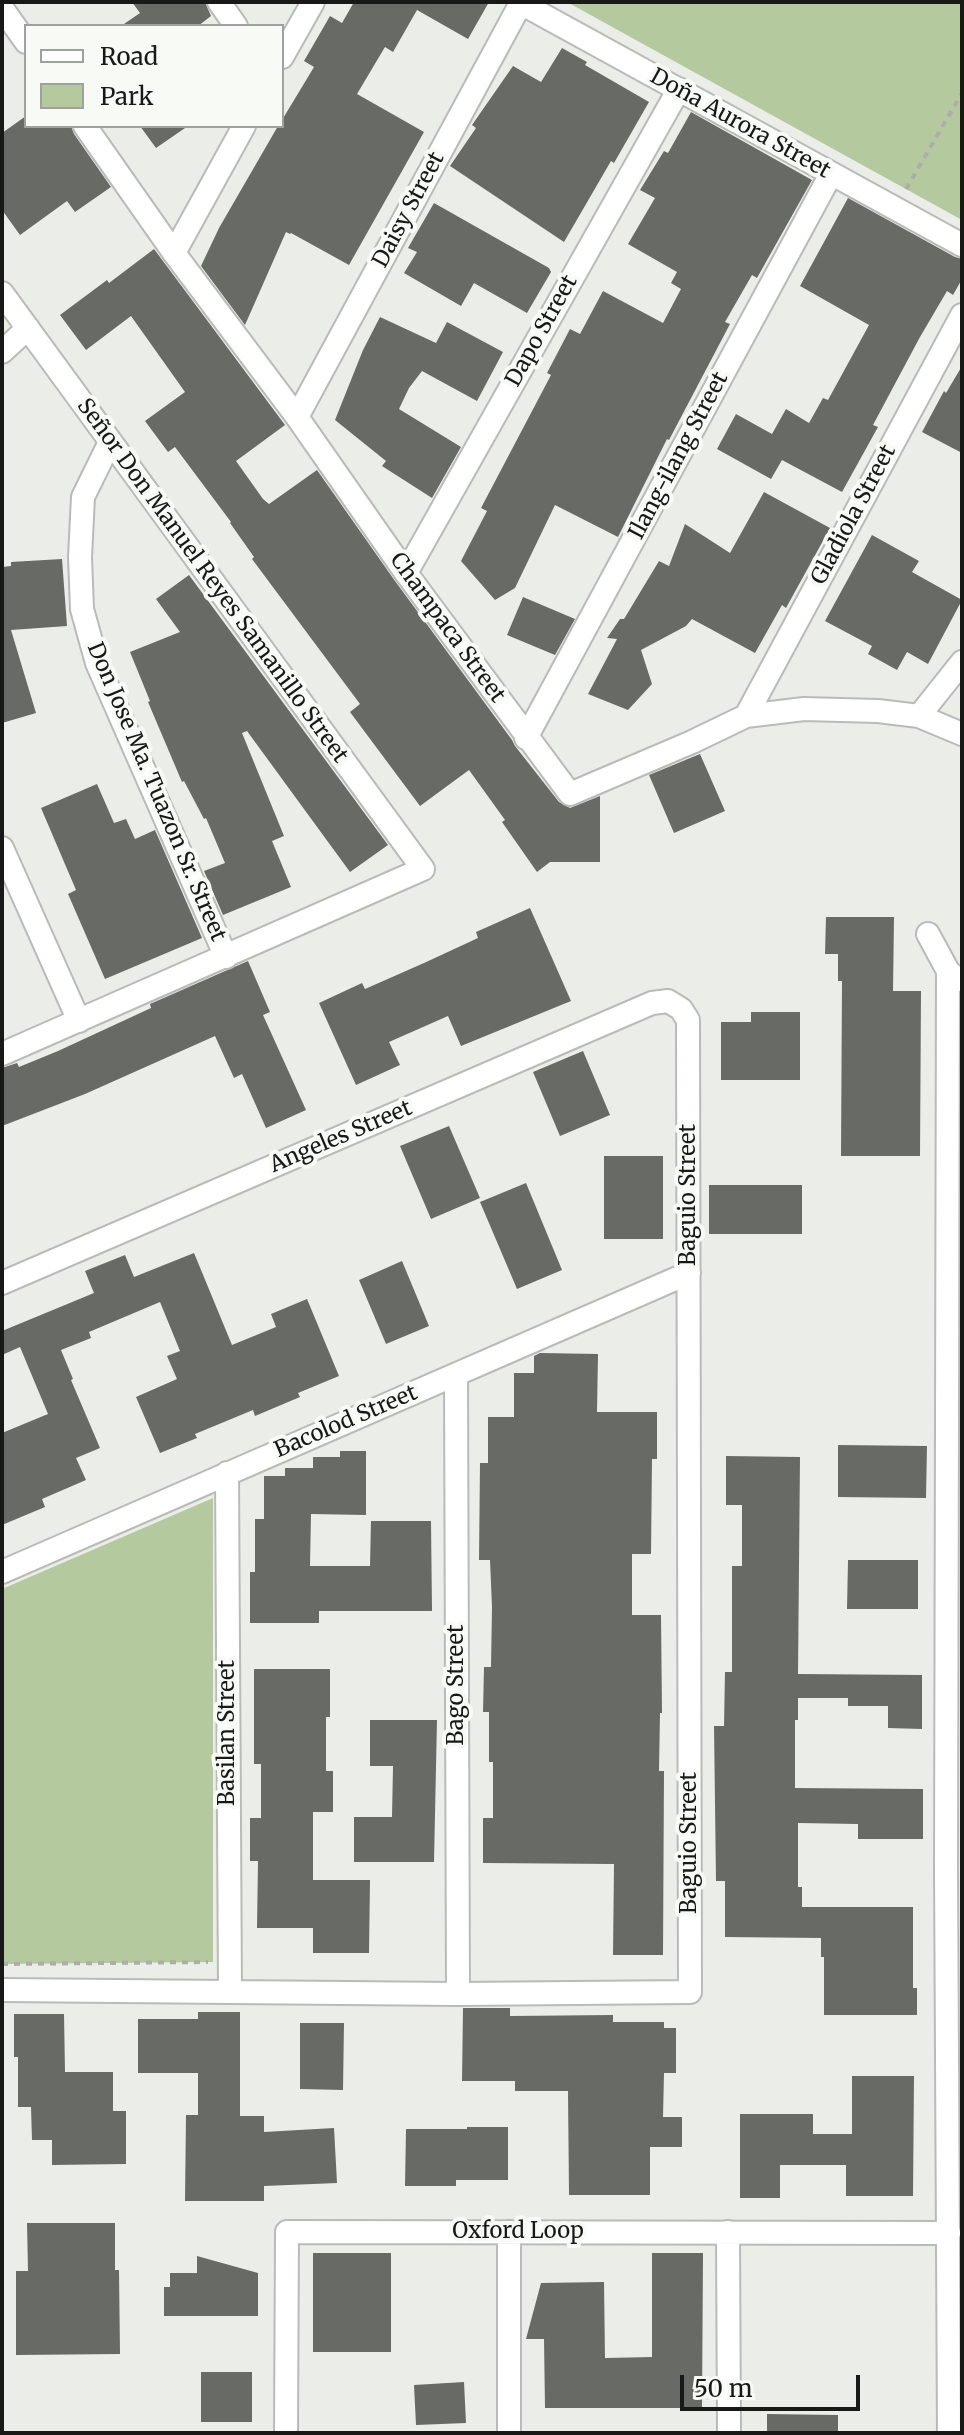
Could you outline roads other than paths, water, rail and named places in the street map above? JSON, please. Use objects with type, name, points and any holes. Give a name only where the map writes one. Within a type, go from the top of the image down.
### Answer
[{"type":"street","points":[[219,2],[235,24]]},
{"type":"street","points":[[284,53],[313,2]]},
{"type":"street","name":"Doña Aurora Street","points":[[520,2],[962,245]]},
{"type":"street","name":"Daisy Street","points":[[297,417],[520,2]]},
{"type":"street","points":[[2,8],[24,39]]},
{"type":"street","name":"Dapo Street","points":[[406,573],[679,89]]},
{"type":"street","name":"Champaca Street","points":[[86,128],[174,253],[297,417],[406,573],[570,794],[746,716],[804,709],[878,711],[919,716],[962,734]]},
{"type":"street","points":[[174,253],[243,128]]},
{"type":"street","name":"Ilang-ilang Street","points":[[526,738],[831,174]]},
{"type":"street","name":"Señor Don Manuel Reyes Samanillo Street","points":[[2,293],[423,869],[226,957]]},
{"type":"street","name":"Gladiola Street","points":[[746,716],[962,315]]},
{"type":"street","points":[[2,352],[28,328]]},
{"type":"street","name":"Don Jose Ma. Tuazon Sr. Street","points":[[110,442],[83,497],[80,557],[82,609],[97,663],[226,957]]},
{"type":"street","points":[[919,716],[962,662]]},
{"type":"street","points":[[2,848],[79,1021]]},
{"type":"street","points":[[928,934],[955,977],[954,1868],[949,2433]]},
{"type":"street","points":[[2,1054],[226,957]]},
{"type":"street","name":"Angeles Street","points":[[2,1283],[652,1003],[668,1001],[681,1009]]},
{"type":"street","name":"Baguio Street","points":[[2,1990],[458,1994],[690,1992],[690,1034],[688,1020],[681,1009]]},
{"type":"street","name":"Bacolod Street","points":[[2,1572],[689,1273]]},
{"type":"street","name":"Bago Street","points":[[456,1375],[458,1994]]},
{"type":"street","name":"Basilan Street","points":[[227,1473],[230,1992]]},
{"type":"street","name":"Oxford Loop","points":[[286,2433],[287,2232],[949,2233]]},
{"type":"street","points":[[509,2232],[509,2433]]},
{"type":"street","points":[[728,2232],[729,2433]]}]
